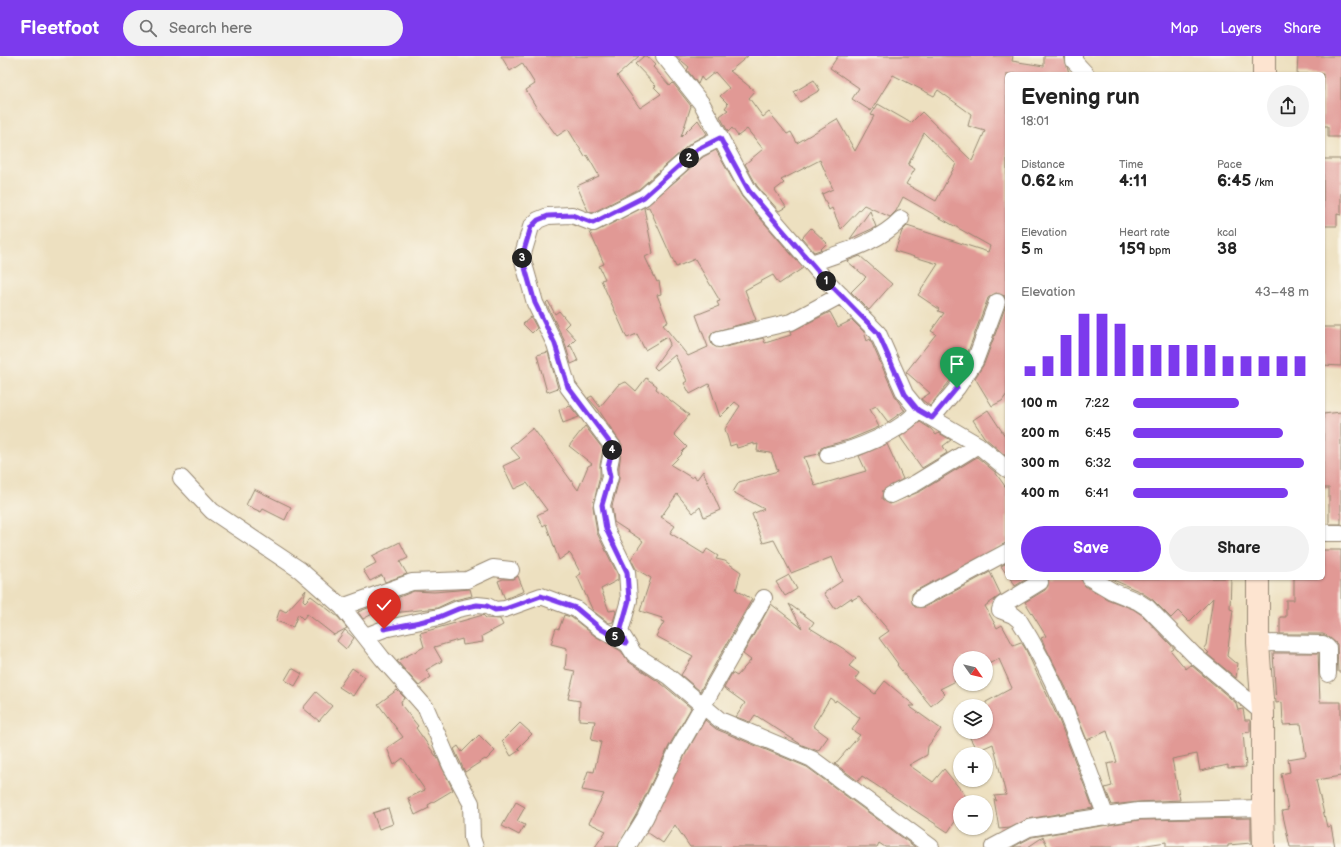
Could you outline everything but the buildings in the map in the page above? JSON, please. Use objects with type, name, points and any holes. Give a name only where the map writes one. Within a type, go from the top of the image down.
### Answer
[{"type":"street","points":[[1264,56],[1264,72]]},
{"type":"street","points":[[667,57],[702,104],[749,191],[824,278],[878,333],[905,394],[918,410],[978,445],[1005,467]]},
{"type":"street","points":[[720,138],[698,149],[644,197],[593,223],[572,215],[548,216],[538,220],[531,227],[522,257],[535,303],[555,344],[568,387],[613,447],[608,467],[610,477],[602,505],[606,529],[627,572],[629,600],[620,632],[634,654],[668,676],[720,720],[812,759],[931,847]]},
{"type":"street","points":[[812,263],[855,248],[890,230],[901,219]]},
{"type":"street","points":[[719,339],[791,322],[841,295]]},
{"type":"street","points":[[932,418],[957,388],[975,361],[998,302]]},
{"type":"street","points":[[828,455],[858,448],[904,424],[918,410]]},
{"type":"street","points":[[891,495],[916,484],[978,445]]},
{"type":"street","points":[[181,478],[212,510],[300,570],[342,607],[382,658],[426,708],[451,766],[471,804],[472,838],[475,847]]},
{"type":"street","points":[[1325,533],[1341,534]]},
{"type":"street","points":[[920,599],[1005,553]]},
{"type":"street","points":[[342,607],[412,582],[467,580],[493,568],[511,570]]},
{"type":"street","points":[[1093,580],[1112,591],[1137,601],[1148,608],[1194,655],[1263,713]]},
{"type":"street","points":[[1258,580],[1258,643],[1263,713],[1262,808],[1264,847]]},
{"type":"street","points":[[1040,582],[1002,605],[1000,610],[1013,615],[1020,620],[1047,668],[1076,736],[1106,816]]},
{"type":"street","points":[[366,636],[384,629],[439,617],[458,609],[477,605],[487,606],[495,610],[505,609],[541,596],[576,608],[601,629],[626,643]]},
{"type":"street","points":[[627,847],[645,818],[665,773],[702,704],[764,598]]},
{"type":"street","points":[[1258,643],[1323,644],[1328,648],[1328,674]]},
{"type":"street","points":[[993,847],[1029,828],[1138,811],[1262,808]]},
{"type":"route","points":[[384,629],[420,622],[439,617],[458,609],[477,605],[487,606],[495,610],[505,609],[541,596],[576,608],[601,629],[626,643],[620,632],[629,600],[627,572],[606,529],[602,505],[610,477],[608,467],[612,460],[613,447],[603,436],[568,387],[555,344],[535,303],[522,257],[531,227],[538,220],[548,216],[572,215],[593,223],[644,197],[698,149],[720,138],[749,191],[824,278],[878,333],[897,372],[905,394],[911,403],[918,410],[932,418],[957,388]]}]
